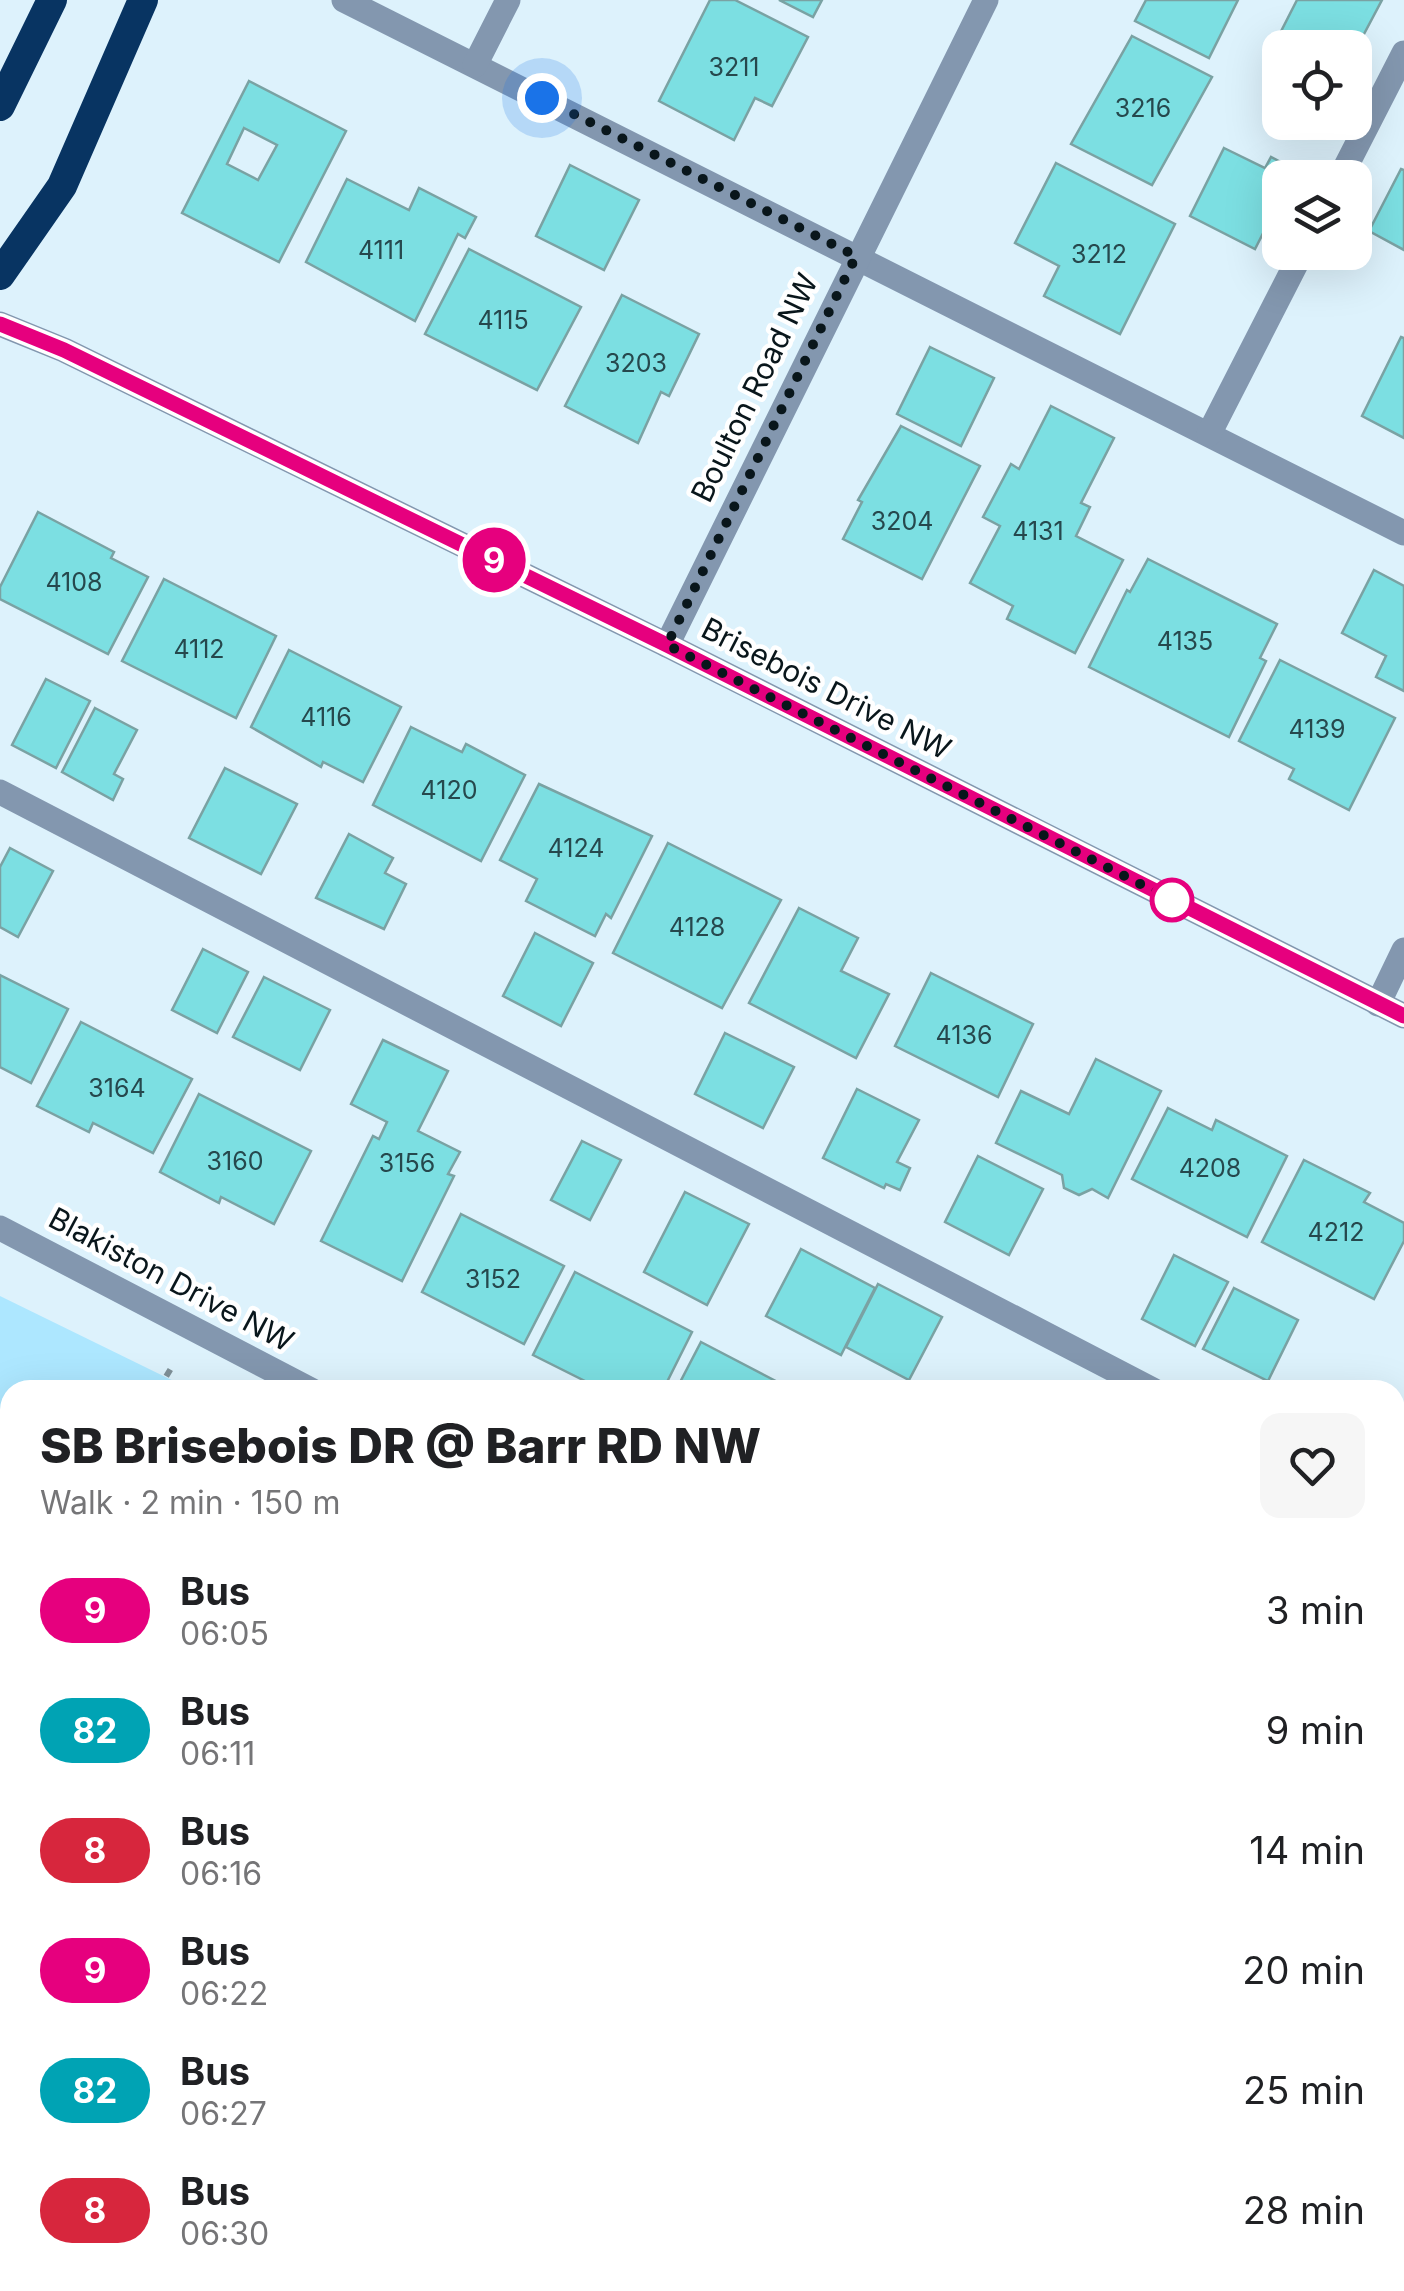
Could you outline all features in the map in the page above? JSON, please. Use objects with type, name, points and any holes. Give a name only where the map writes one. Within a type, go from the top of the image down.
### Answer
[{"type":"highway","points":[[0,106],[52,0]]},
{"type":"highway","points":[[0,275],[62,186],[143,0]]},
{"type":"street","points":[[344,0],[1404,533]]},
{"type":"street","points":[[475,65],[508,0]]},
{"type":"street","name":"Boulton Road NW","points":[[667,645],[856,256],[986,0]]},
{"type":"street","points":[[1349,160],[1404,53]]},
{"type":"street","points":[[1209,434],[1293,270]]},
{"type":"street","name":"Brisebois Drive NW","points":[[0,324],[64,350],[667,645],[1404,1016]]},
{"type":"street","points":[[0,792],[1133,1380]]},
{"type":"street","points":[[1378,1004],[1404,950]]},
{"type":"street","name":"Blakiston Drive NW","points":[[0,1228],[292,1380]]},
{"type":"shaded area","points":[[0,1296],[172,1380],[0,1380]]},
{"type":"building","points":[[710,0],[735,0],[808,37],[772,106],[755,98],[734,140],[659,101]]},
{"type":"building","points":[[779,0],[822,0],[813,17]]},
{"type":"building","points":[[1146,0],[1238,0],[1209,58],[1135,21]]},
{"type":"building","points":[[1297,0],[1382,0],[1366,30],[1282,30]]},
{"type":"building","points":[[1132,36],[1212,77],[1152,185],[1071,144]]},
{"type":"building","points":[[249,81],[346,131],[279,262],[182,213]],"holes":[[[244,128],[277,145],[258,180],[227,164]]]},
{"type":"building","points":[[1224,148],[1262,167],[1262,235],[1255,249],[1190,216]]},
{"type":"building","points":[[1056,163],[1175,224],[1120,334],[1044,296],[1059,266],[1015,243]]},
{"type":"building","points":[[570,165],[639,200],[604,270],[536,236]]},
{"type":"building","points":[[1401,169],[1404,170],[1404,250],[1372,233],[1372,225]]},
{"type":"building","points":[[347,179],[409,210],[419,188],[476,217],[465,238],[458,234],[415,321],[306,262]]},
{"type":"building","points":[[469,249],[581,307],[537,390],[425,334]]},
{"type":"building","points":[[622,295],[699,334],[669,396],[661,392],[638,443],[565,406]]},
{"type":"building","points":[[1401,337],[1404,338],[1404,438],[1362,416]]},
{"type":"building","points":[[930,347],[994,378],[961,446],[897,414]]},
{"type":"building","points":[[1051,406],[1114,438],[1081,503],[1090,507],[1076,536],[1123,560],[1075,653],[1007,619],[1013,606],[970,583],[1000,526],[983,517],[1011,464],[1019,469]]},
{"type":"building","points":[[901,426],[980,466],[922,579],[843,539],[862,502],[858,500]]},
{"type":"building","points":[[38,512],[114,552],[111,558],[148,577],[108,654],[0,599],[0,587]]},
{"type":"building","points":[[1148,559],[1277,624],[1260,658],[1266,661],[1229,737],[1089,667],[1127,590],[1130,592]]},
{"type":"building","points":[[1374,570],[1404,586],[1404,691],[1376,677],[1386,656],[1342,633]]},
{"type":"building","points":[[164,579],[276,636],[236,718],[122,661]]},
{"type":"building","points":[[289,650],[401,707],[363,782],[323,762],[321,767],[251,727]]},
{"type":"building","points":[[1280,660],[1395,718],[1349,810],[1289,779],[1294,769],[1239,741]]},
{"type":"building","points":[[46,679],[90,701],[56,768],[12,745]]},
{"type":"building","points":[[95,708],[137,730],[114,774],[123,779],[113,800],[62,772]]},
{"type":"building","points":[[411,727],[462,752],[466,744],[525,775],[481,861],[373,805]]},
{"type":"building","points":[[225,768],[297,804],[261,874],[189,838]]},
{"type":"building","points":[[539,784],[652,836],[611,918],[606,914],[595,936],[526,901],[537,879],[500,860]]},
{"type":"building","points":[[349,834],[393,858],[385,873],[406,884],[384,929],[316,898]]},
{"type":"building","points":[[668,843],[781,900],[722,1008],[613,953]]},
{"type":"building","points":[[10,848],[53,871],[18,937],[0,927],[0,867]]},
{"type":"building","points":[[799,908],[858,938],[841,971],[889,994],[856,1058],[749,1003]]},
{"type":"building","points":[[535,933],[593,963],[561,1026],[503,996]]},
{"type":"building","points":[[203,949],[248,972],[217,1033],[172,1010]]},
{"type":"building","points":[[931,973],[1033,1024],[998,1097],[895,1046]]},
{"type":"building","points":[[0,975],[68,1009],[31,1083],[0,1067]]},
{"type":"building","points":[[264,977],[330,1010],[300,1070],[233,1037]]},
{"type":"building","points":[[81,1022],[192,1079],[153,1153],[93,1123],[89,1132],[37,1106]]},
{"type":"building","points":[[725,1033],[794,1067],[763,1128],[695,1094]]},
{"type":"building","points":[[383,1040],[448,1071],[418,1131],[460,1152],[448,1174],[454,1176],[402,1281],[321,1241],[373,1136],[379,1139],[387,1122],[351,1104]]},
{"type":"building","points":[[1096,1059],[1161,1091],[1108,1198],[1092,1189],[1079,1195],[1064,1188],[1062,1175],[996,1143],[1021,1091],[1069,1114]]},
{"type":"building","points":[[857,1089],[919,1120],[897,1162],[910,1168],[900,1190],[886,1184],[884,1188],[823,1158]]},
{"type":"building","points":[[199,1094],[311,1151],[274,1224],[221,1197],[219,1203],[160,1172]]},
{"type":"building","points":[[1168,1108],[1212,1130],[1216,1120],[1287,1156],[1247,1237],[1132,1179]]},
{"type":"building","points":[[582,1141],[621,1160],[590,1220],[551,1200]]},
{"type":"building","points":[[978,1156],[1043,1189],[1009,1255],[945,1222]]},
{"type":"building","points":[[1304,1160],[1370,1193],[1364,1202],[1404,1223],[1404,1241],[1374,1299],[1262,1242]]},
{"type":"building","points":[[685,1192],[749,1224],[707,1305],[644,1272]]},
{"type":"building","points":[[461,1214],[564,1266],[524,1344],[422,1292]]},
{"type":"building","points":[[801,1249],[875,1288],[841,1355],[766,1316]]},
{"type":"building","points":[[1174,1255],[1228,1282],[1195,1346],[1142,1319]]},
{"type":"building","points":[[575,1272],[692,1332],[668,1380],[583,1380],[533,1355]]},
{"type":"building","points":[[878,1284],[942,1317],[909,1380],[846,1347]]},
{"type":"building","points":[[1234,1288],[1298,1320],[1268,1380],[1203,1349]]},
{"type":"building","points":[[701,1342],[774,1380],[681,1380]]},
{"type":"bus line","name":"9","points":[[0,324],[64,350],[667,645],[1404,1016]]},
{"type":"route","points":[[542,98],[856,256],[667,645],[1172,900]]}]
